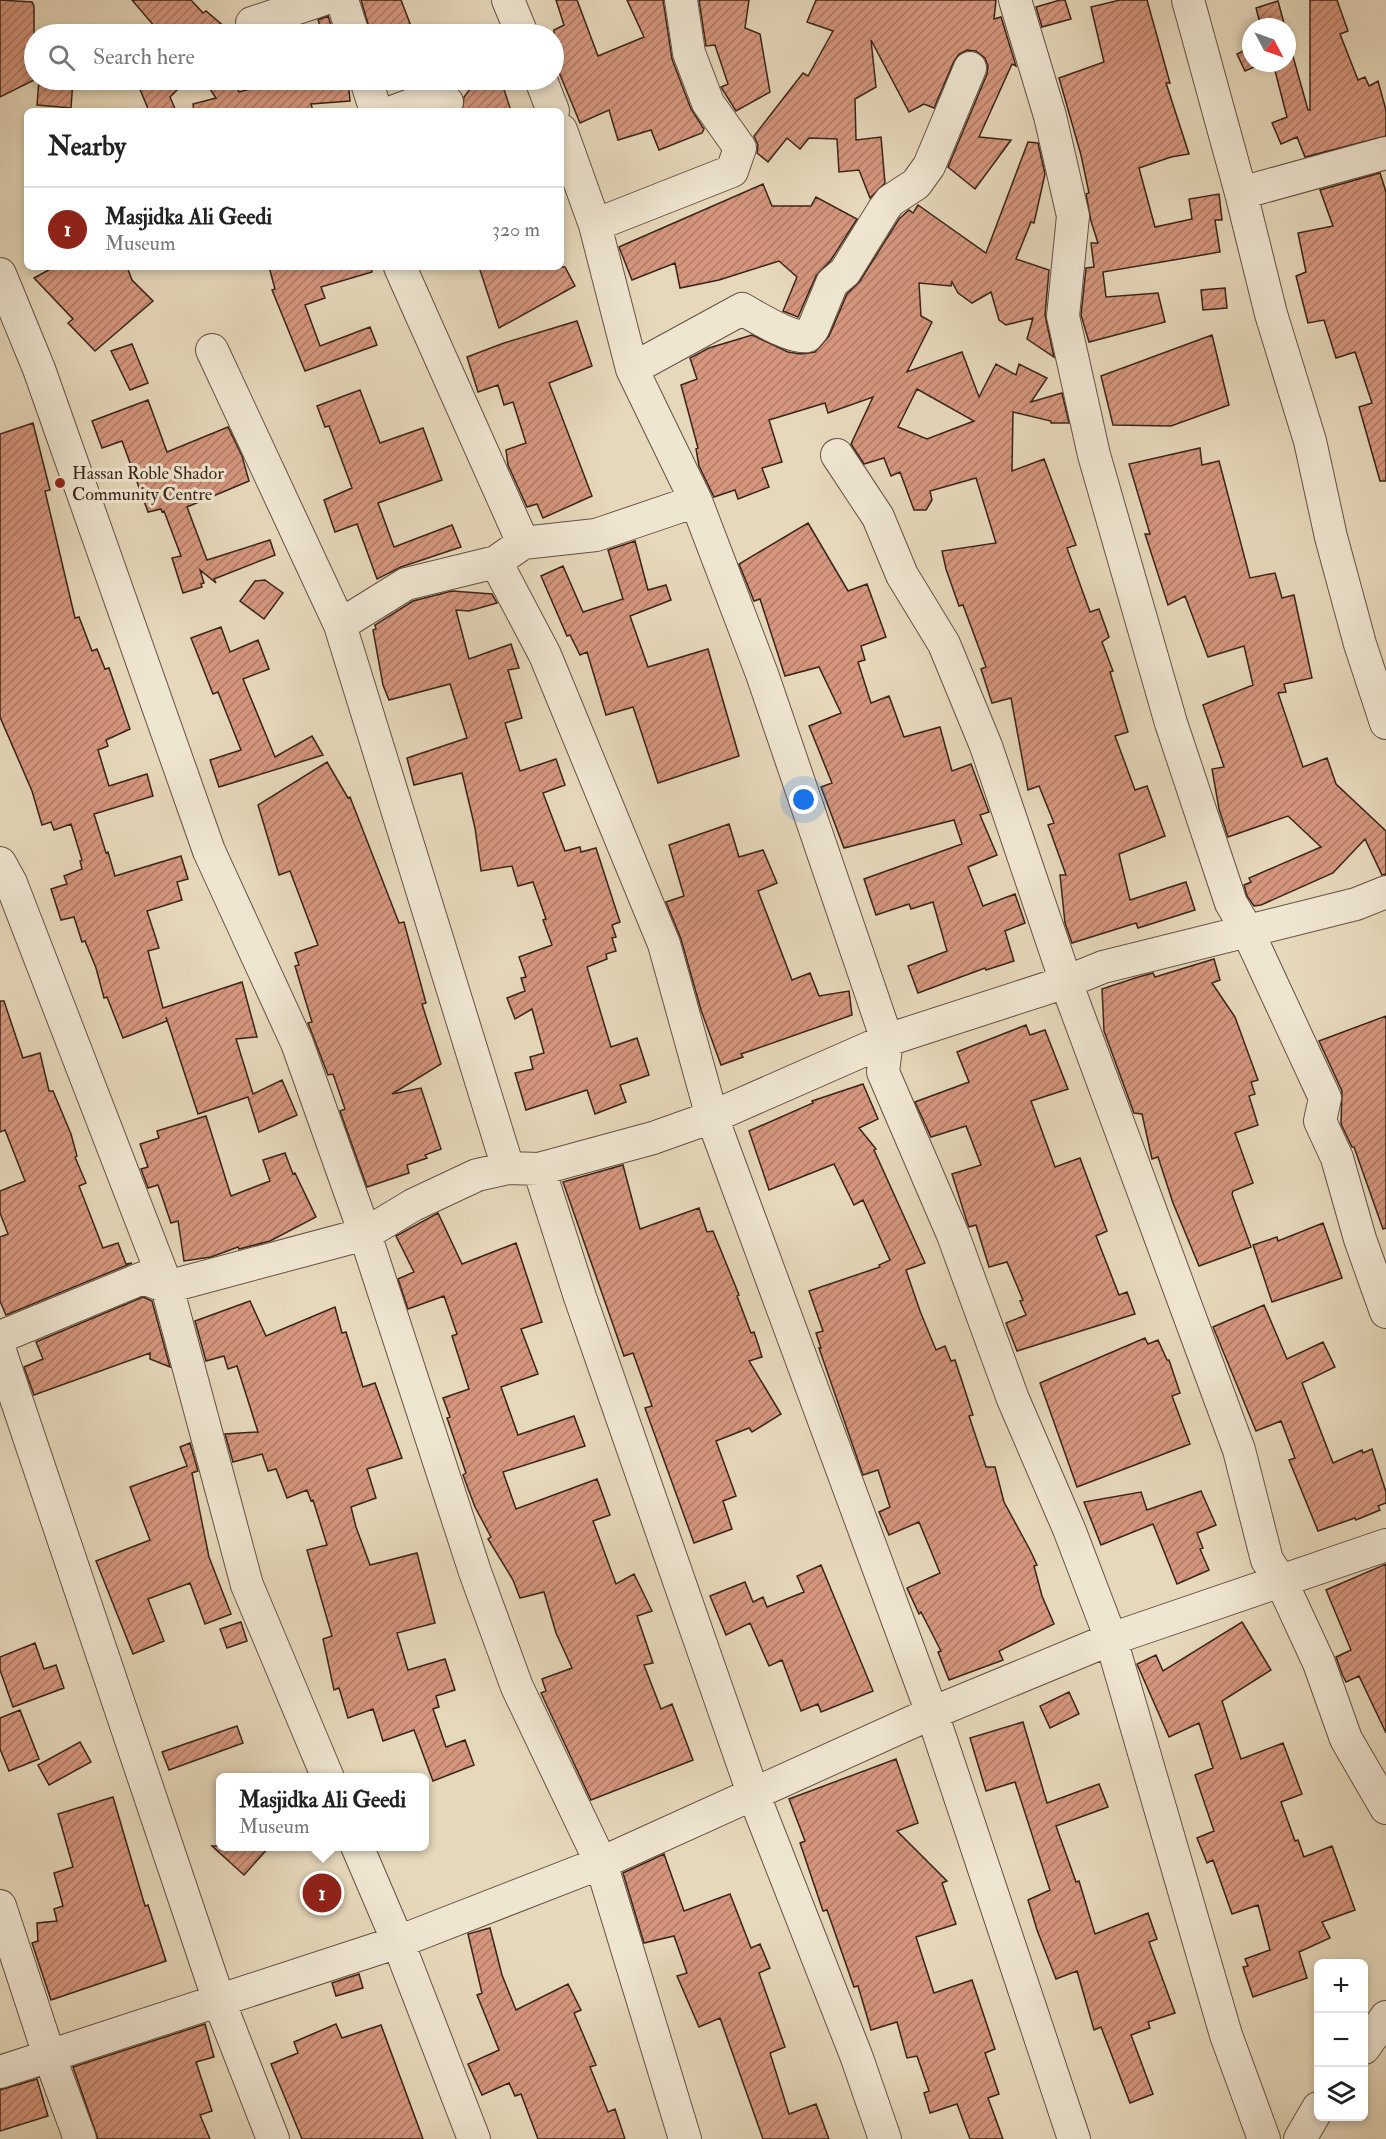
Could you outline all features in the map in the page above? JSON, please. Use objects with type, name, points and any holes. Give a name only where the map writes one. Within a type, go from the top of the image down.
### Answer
[{"type":"street","points":[[252,23],[321,0]]},
{"type":"street","points":[[342,0],[350,24]]},
{"type":"street","points":[[508,0],[518,24]]},
{"type":"street","points":[[594,225],[732,171],[739,156],[736,140],[708,103],[693,63],[681,0]]},
{"type":"street","points":[[1015,0],[1050,116],[1073,216],[1064,316],[1094,455],[1171,723],[1231,903],[1248,932],[1325,1098],[1320,1121],[1337,1158],[1360,1239],[1386,1312]]},
{"type":"street","points":[[1188,0],[1241,193],[1271,314],[1310,441],[1331,537],[1360,644],[1386,723]]},
{"type":"street","points":[[632,369],[742,309],[769,325],[779,327],[791,336],[807,336],[813,329],[832,284],[845,272],[884,209],[890,201],[916,184],[929,166],[970,68]]},
{"type":"street","points":[[369,90],[377,108]]},
{"type":"street","points":[[545,90],[552,108]]},
{"type":"street","points":[[403,108],[419,102],[447,102]]},
{"type":"street","points":[[564,139],[594,225],[632,369],[696,501],[762,674],[887,1040],[883,1072],[953,1235],[1013,1399],[1069,1529],[1112,1639],[1226,2035],[1264,2139]]},
{"type":"street","points":[[1241,193],[1386,153]]},
{"type":"street","points":[[401,270],[523,543]]},
{"type":"street","points":[[0,274],[39,369],[209,851],[297,1043],[365,1234],[475,1572],[517,1687],[601,1863],[685,2139]]},
{"type":"street","points":[[212,350],[340,625],[508,1168]]},
{"type":"street","points":[[837,455],[878,517],[902,575],[945,644],[986,746],[1066,982],[1239,1450],[1267,1560],[1282,1583],[1318,1663],[1346,1738],[1386,1808]]},
{"type":"street","points":[[340,625],[406,584],[496,562],[523,543],[596,535],[696,501]]},
{"type":"street","points":[[496,562],[545,654],[664,944],[712,1117],[932,1713],[1074,2139]]},
{"type":"street","points":[[0,863],[11,883],[167,1287],[247,1585],[326,1773]]},
{"type":"street","points":[[0,1337],[143,1278],[167,1287],[365,1234],[414,1205],[477,1175],[508,1168],[539,1169],[653,1138],[712,1117],[887,1040],[1066,982],[1103,967],[1356,904],[1386,892]]},
{"type":"street","points":[[539,1169],[580,1297],[753,1793],[857,2058],[885,2139]]},
{"type":"street","points":[[0,1351],[219,2001],[273,2139]]},
{"type":"street","points":[[0,2072],[398,1942],[601,1863],[753,1793],[853,1751],[932,1713],[1112,1639],[1282,1583],[1386,1545]]},
{"type":"street","points":[[359,1851],[398,1942],[474,2139]]},
{"type":"street","points":[[0,1906],[49,2055],[80,2139]]},
{"type":"street","points":[[1368,2043],[1386,2017]]},
{"type":"street","points":[[1300,2139],[1314,2115]]},
{"type":"building","points":[[0,0],[32,2],[34,24],[24,24],[24,85],[0,97]]},
{"type":"building","points":[[132,0],[191,0],[203,13],[206,11],[221,24],[152,24]]},
{"type":"building","points":[[361,0],[401,0],[410,24],[368,24]]},
{"type":"building","points":[[556,0],[577,0],[598,56],[644,37],[627,0],[663,0],[672,59],[691,109],[704,129],[702,133],[659,150],[651,130],[618,140],[609,110],[580,123],[564,84],[564,24]]},
{"type":"building","points":[[699,0],[749,0],[745,28],[760,34],[770,92],[736,111],[721,87],[728,84],[715,45],[706,46]]},
{"type":"building","points":[[816,0],[996,0],[994,19],[1001,17],[1016,66],[1012,64],[979,137],[1011,140],[975,189],[948,167],[987,74],[988,66],[985,58],[976,51],[967,50],[959,54],[934,108],[924,104],[909,112],[871,40],[876,87],[855,99],[856,140],[881,137],[885,183],[870,198],[859,170],[839,172],[837,139],[809,138],[800,149],[787,138],[768,162],[757,153],[758,145],[754,136],[803,73],[808,76],[833,31],[807,22]]},
{"type":"building","points":[[1065,0],[1071,19],[1042,27],[1036,7]]},
{"type":"building","points":[[1120,0],[1147,0],[1170,83],[1166,83],[1189,154],[1171,157],[1139,168],[1155,227],[1192,219],[1189,199],[1219,194],[1222,220],[1215,220],[1220,252],[1103,272],[1106,297],[1158,293],[1165,322],[1089,342],[1081,315],[1086,268],[1094,267],[1091,243],[1098,243],[1091,221],[1086,194],[1089,193],[1081,155],[1059,78],[1104,62],[1091,7]]},
{"type":"building","points":[[1310,0],[1337,0],[1348,31],[1340,34],[1358,80],[1365,77],[1369,86],[1378,81],[1386,110],[1386,136],[1305,157],[1297,137],[1281,144],[1272,123],[1287,117],[1275,72],[1296,72],[1296,67],[1308,110],[1310,110]]},
{"type":"building","points":[[1278,1],[1283,18],[1259,18],[1256,8]]},
{"type":"building","points":[[328,16],[331,24],[319,24],[318,20]]},
{"type":"building","points":[[1242,52],[1242,65],[1237,54]]},
{"type":"building","points":[[38,90],[72,90],[71,108],[37,105]]},
{"type":"building","points":[[140,90],[177,90],[170,97],[175,108],[148,108]]},
{"type":"building","points":[[211,90],[238,90],[239,92],[247,90],[349,90],[350,101],[311,104],[312,108],[194,108],[193,104],[216,98]]},
{"type":"building","points":[[469,90],[504,90],[510,108],[462,108],[464,97]]},
{"type":"building","points":[[1028,142],[1038,143],[1045,174],[1034,223],[1031,222],[1016,259],[1049,270],[1045,315],[1054,357],[1027,339],[1033,318],[1006,325],[999,320],[991,292],[972,303],[958,293],[952,282],[951,286],[919,283],[921,316],[932,322],[907,372],[962,352],[979,397],[996,364],[1016,375],[1019,364],[1047,378],[1031,402],[1062,393],[1069,423],[1051,423],[1051,421],[1013,412],[1012,471],[1044,459],[1076,545],[1067,548],[1090,612],[1099,609],[1109,637],[1102,642],[1113,671],[1110,672],[1128,732],[1115,736],[1135,790],[1147,786],[1165,836],[1119,854],[1130,900],[1186,882],[1195,910],[1138,928],[1136,923],[1072,943],[1065,923],[1060,875],[1066,875],[1048,825],[1054,823],[1039,786],[1028,790],[1011,698],[992,703],[981,669],[986,667],[963,605],[959,606],[942,551],[996,543],[976,478],[930,491],[932,500],[926,510],[914,510],[900,472],[891,476],[884,458],[864,464],[851,444],[873,397],[828,413],[825,403],[769,420],[782,462],[762,468],[769,487],[738,499],[735,490],[714,497],[699,466],[696,449],[698,448],[681,385],[697,379],[690,358],[709,348],[752,335],[788,352],[801,354],[815,352],[829,336],[847,294],[860,281],[899,219],[909,210],[913,213],[918,205],[986,253]],"holes":[[[917,389],[974,421],[927,439],[898,427]]]},
{"type":"building","points":[[1380,173],[1386,192],[1386,481],[1380,481],[1359,407],[1372,403],[1355,352],[1336,358],[1324,320],[1308,323],[1296,276],[1306,272],[1298,233],[1333,226],[1320,190]]},
{"type":"building","points":[[763,184],[772,206],[811,206],[816,197],[857,219],[831,260],[816,276],[798,317],[783,311],[797,277],[779,261],[719,280],[680,288],[675,263],[632,280],[619,247]]},
{"type":"building","points":[[565,267],[575,286],[499,328],[480,270],[564,270]]},
{"type":"building","points":[[49,270],[128,270],[132,280],[153,301],[95,351],[68,323],[73,319],[34,278]]},
{"type":"building","points":[[270,270],[372,270],[372,272],[321,287],[325,298],[305,305],[320,346],[370,327],[377,345],[305,371],[272,290],[275,289]]},
{"type":"building","points":[[1225,288],[1227,308],[1203,310],[1201,290]]},
{"type":"building","points":[[577,321],[592,366],[549,383],[592,496],[543,518],[537,504],[527,507],[508,465],[506,450],[526,443],[513,402],[504,405],[498,385],[478,392],[467,357]]},
{"type":"building","points":[[1212,335],[1229,405],[1171,426],[1113,425],[1101,376]]},
{"type":"building","points":[[132,344],[148,383],[130,390],[111,351]]},
{"type":"building","points":[[360,390],[380,443],[423,428],[442,480],[378,503],[394,547],[452,525],[461,547],[401,567],[377,579],[357,524],[335,532],[324,500],[352,488],[329,426],[325,427],[317,406]]},
{"type":"building","points":[[148,400],[167,452],[228,427],[242,456],[249,481],[187,507],[207,560],[270,540],[275,555],[214,579],[216,583],[200,570],[204,583],[201,584],[202,587],[183,593],[172,558],[181,556],[164,511],[162,512],[161,509],[148,512],[122,441],[102,448],[92,421]]},
{"type":"building","points":[[33,423],[50,490],[45,491],[75,618],[79,617],[92,651],[97,649],[105,669],[109,668],[130,729],[106,740],[108,746],[98,750],[109,786],[147,774],[153,796],[94,814],[106,853],[108,852],[115,876],[181,856],[188,879],[177,882],[182,900],[147,911],[159,948],[148,951],[163,1008],[242,982],[257,1037],[236,1039],[253,1094],[282,1080],[297,1115],[259,1132],[248,1097],[198,1114],[166,1017],[167,1021],[123,1038],[107,997],[104,998],[96,968],[85,941],[82,942],[74,917],[61,920],[51,889],[67,884],[64,876],[82,869],[80,861],[82,860],[71,824],[54,830],[51,822],[42,825],[32,791],[0,717],[0,434]]},
{"type":"building","points":[[1200,448],[1202,465],[1219,461],[1250,578],[1275,573],[1282,598],[1294,595],[1312,678],[1284,684],[1286,692],[1278,693],[1303,767],[1327,758],[1336,784],[1386,831],[1386,874],[1382,875],[1365,839],[1333,873],[1261,905],[1254,906],[1247,896],[1244,885],[1251,882],[1249,878],[1321,847],[1288,816],[1228,837],[1219,809],[1212,769],[1224,767],[1203,705],[1253,685],[1244,646],[1208,657],[1185,596],[1168,605],[1145,534],[1150,534],[1129,464]]},
{"type":"building","points":[[808,523],[848,591],[867,584],[886,637],[861,646],[865,660],[858,662],[871,703],[889,696],[904,737],[940,727],[952,771],[971,764],[989,812],[980,815],[997,855],[968,867],[983,906],[1015,894],[1025,923],[1005,931],[1014,961],[986,970],[985,968],[918,993],[908,966],[947,951],[933,902],[911,909],[909,904],[876,915],[864,879],[962,844],[954,820],[844,848],[821,787],[832,783],[809,726],[841,713],[819,667],[785,676],[760,599],[754,601],[739,564]]},
{"type":"building","points":[[635,541],[648,590],[666,585],[671,600],[630,616],[648,667],[708,649],[739,756],[658,783],[633,707],[606,715],[587,652],[580,655],[570,635],[567,636],[541,576],[563,566],[583,612],[623,599],[608,550]]},
{"type":"building","points":[[265,580],[283,593],[264,619],[240,601],[255,581]]},
{"type":"building","points":[[452,591],[492,594],[497,603],[469,611],[456,610],[469,659],[511,644],[519,668],[508,670],[522,718],[505,723],[520,771],[556,759],[565,785],[543,793],[565,851],[580,847],[581,852],[596,848],[620,922],[612,925],[616,937],[612,938],[616,951],[606,954],[607,959],[587,967],[611,1047],[637,1038],[649,1075],[620,1085],[626,1102],[595,1114],[587,1090],[526,1110],[515,1073],[533,1069],[530,1057],[544,1053],[532,1009],[515,1019],[507,998],[525,991],[521,978],[526,977],[519,957],[552,945],[543,920],[546,919],[533,882],[518,886],[512,866],[481,871],[475,828],[462,773],[414,785],[407,758],[467,738],[450,684],[389,700],[383,685],[373,630],[376,629],[375,625],[413,601]]},
{"type":"building","points":[[221,627],[230,652],[258,640],[269,669],[243,679],[275,757],[312,736],[323,755],[219,787],[210,760],[241,750],[218,692],[213,694],[191,638]]},
{"type":"building","points":[[327,762],[348,798],[350,797],[399,923],[404,922],[426,1003],[422,1004],[441,1064],[392,1094],[421,1088],[441,1149],[425,1155],[427,1158],[407,1165],[409,1173],[367,1187],[340,1111],[345,1109],[333,1074],[328,1075],[308,1023],[312,1022],[295,966],[299,965],[295,953],[318,945],[290,871],[279,875],[258,805]]},
{"type":"building","points":[[729,824],[739,857],[763,850],[777,883],[758,891],[792,980],[810,973],[819,996],[849,991],[852,1015],[741,1054],[743,1057],[721,1065],[701,1010],[681,939],[666,902],[684,896],[669,845]]},
{"type":"building","points":[[1214,959],[1220,980],[1212,983],[1235,1017],[1258,1080],[1251,1082],[1255,1094],[1249,1096],[1258,1125],[1235,1133],[1253,1183],[1233,1191],[1232,1194],[1251,1247],[1199,1266],[1173,1203],[1158,1157],[1152,1159],[1142,1114],[1134,1113],[1104,1031],[1102,989],[1153,973],[1155,977]]},
{"type":"building","points":[[0,1001],[4,1001],[23,1058],[40,1053],[49,1091],[53,1091],[71,1134],[77,1156],[75,1157],[86,1183],[79,1186],[103,1248],[118,1243],[126,1264],[132,1263],[6,1315],[0,1301],[0,1237],[8,1234],[0,1213],[0,1191],[25,1181],[5,1130],[0,1132]]},
{"type":"building","points":[[1386,1016],[1386,1228],[1383,1229],[1354,1147],[1341,1124],[1342,1091],[1319,1041]]},
{"type":"building","points":[[1026,1025],[1030,1035],[1045,1030],[1068,1089],[1031,1101],[1055,1167],[1080,1158],[1107,1231],[1096,1236],[1119,1295],[1127,1292],[1135,1314],[1017,1351],[1006,1323],[1026,1315],[1020,1301],[1023,1300],[1007,1262],[989,1267],[976,1225],[969,1227],[967,1222],[952,1174],[981,1165],[966,1126],[931,1137],[915,1102],[969,1082],[957,1052]]},
{"type":"building","points":[[863,1084],[878,1119],[859,1128],[876,1149],[874,1150],[925,1263],[906,1270],[920,1311],[936,1350],[945,1346],[951,1361],[955,1360],[973,1415],[969,1416],[986,1467],[995,1467],[1004,1502],[1037,1565],[1034,1566],[1042,1596],[1054,1624],[999,1651],[1003,1660],[949,1680],[938,1652],[941,1651],[907,1588],[940,1573],[919,1522],[889,1535],[879,1512],[890,1507],[878,1470],[863,1475],[819,1348],[821,1348],[816,1333],[823,1331],[809,1291],[880,1267],[879,1265],[890,1260],[863,1200],[854,1205],[834,1164],[769,1190],[749,1131],[813,1103],[812,1101]]},
{"type":"building","points":[[206,1116],[231,1196],[270,1181],[263,1160],[285,1153],[293,1174],[295,1173],[316,1217],[270,1241],[239,1249],[238,1247],[211,1257],[184,1261],[178,1221],[171,1223],[158,1185],[148,1188],[141,1169],[148,1167],[140,1144],[159,1138],[157,1131]]},
{"type":"building","points":[[623,1165],[640,1229],[699,1208],[707,1232],[713,1231],[739,1295],[737,1296],[751,1333],[754,1332],[759,1347],[762,1357],[749,1361],[781,1414],[752,1432],[749,1428],[716,1441],[736,1496],[723,1501],[732,1529],[694,1543],[645,1408],[652,1406],[633,1353],[624,1356],[563,1182]]},
{"type":"building","points":[[438,1213],[462,1264],[516,1243],[542,1322],[521,1329],[538,1374],[501,1387],[518,1435],[574,1416],[585,1446],[503,1472],[516,1509],[597,1479],[610,1515],[593,1521],[616,1584],[634,1574],[652,1611],[637,1616],[653,1663],[644,1665],[661,1709],[672,1704],[693,1760],[591,1800],[541,1693],[546,1691],[542,1679],[572,1668],[556,1633],[544,1592],[520,1598],[513,1580],[488,1539],[491,1537],[475,1507],[463,1475],[466,1473],[447,1418],[450,1417],[443,1398],[469,1389],[452,1336],[457,1334],[444,1296],[408,1309],[398,1279],[414,1272],[396,1236]]},
{"type":"building","points":[[1323,1223],[1342,1278],[1272,1302],[1253,1245],[1277,1237],[1278,1241]]},
{"type":"building","points":[[143,1297],[152,1301],[170,1367],[150,1359],[150,1353],[34,1395],[24,1367],[43,1359],[36,1342]]},
{"type":"building","points":[[250,1301],[266,1336],[335,1307],[342,1333],[346,1332],[363,1387],[375,1383],[402,1458],[367,1469],[376,1498],[351,1507],[356,1527],[370,1565],[417,1553],[435,1623],[397,1633],[408,1670],[445,1659],[455,1690],[436,1696],[439,1707],[433,1709],[446,1747],[465,1740],[474,1765],[433,1781],[414,1730],[383,1741],[373,1709],[348,1718],[339,1688],[334,1690],[323,1639],[332,1636],[307,1550],[327,1545],[313,1500],[311,1501],[307,1490],[287,1498],[276,1469],[268,1471],[262,1454],[233,1462],[225,1434],[258,1432],[237,1366],[228,1369],[224,1356],[206,1361],[195,1321]]},
{"type":"building","points":[[1264,1305],[1287,1359],[1323,1342],[1335,1367],[1302,1383],[1333,1463],[1362,1450],[1363,1453],[1372,1449],[1386,1492],[1386,1503],[1378,1506],[1380,1510],[1318,1531],[1289,1460],[1295,1458],[1281,1421],[1256,1431],[1213,1327]]},
{"type":"building","points":[[1145,1338],[1148,1344],[1158,1340],[1169,1360],[1180,1393],[1172,1396],[1190,1444],[1077,1487],[1040,1383]]},
{"type":"building","points":[[190,1443],[198,1471],[192,1473],[209,1557],[231,1614],[205,1624],[190,1583],[148,1599],[164,1641],[133,1654],[96,1561],[150,1540],[130,1487],[187,1466],[180,1447]]},
{"type":"building","points":[[1201,1491],[1216,1525],[1197,1533],[1203,1548],[1200,1549],[1209,1570],[1177,1584],[1153,1524],[1101,1545],[1084,1502],[1141,1492],[1147,1510]]},
{"type":"building","points":[[1386,1564],[1386,1733],[1359,1676],[1346,1682],[1342,1674],[1336,1657],[1351,1650],[1326,1590]]},
{"type":"building","points":[[821,1565],[873,1691],[821,1712],[818,1704],[801,1711],[782,1660],[769,1666],[750,1623],[726,1635],[710,1596],[745,1582],[753,1602],[763,1597],[767,1607],[804,1592],[797,1576]]},
{"type":"building","points":[[241,1622],[247,1641],[227,1648],[220,1629]]},
{"type":"building","points":[[1242,1622],[1271,1670],[1222,1701],[1241,1759],[1283,1743],[1302,1794],[1281,1802],[1295,1841],[1298,1840],[1304,1857],[1332,1846],[1355,1910],[1322,1922],[1330,1938],[1299,1952],[1307,1978],[1253,1997],[1243,1967],[1248,1966],[1245,1959],[1270,1950],[1258,1905],[1232,1914],[1213,1860],[1207,1863],[1197,1838],[1214,1831],[1195,1775],[1213,1768],[1199,1723],[1169,1737],[1137,1664],[1156,1655],[1163,1671]]},
{"type":"building","points":[[35,1643],[44,1669],[56,1665],[64,1688],[13,1707],[0,1670],[0,1657]]},
{"type":"building","points":[[1069,1692],[1079,1714],[1050,1728],[1040,1706]]},
{"type":"building","points":[[20,1710],[39,1759],[9,1771],[0,1749],[0,1718]]},
{"type":"building","points":[[1023,1722],[1047,1803],[1099,1784],[1108,1807],[1056,1826],[1076,1882],[1079,1881],[1095,1934],[1148,1913],[1157,1939],[1149,1942],[1175,2013],[1148,2022],[1150,2028],[1131,2035],[1153,2094],[1130,2103],[1101,2027],[1094,2030],[1077,1971],[1056,1979],[1037,1930],[1028,1900],[1050,1890],[1015,1782],[986,1791],[970,1738]]},
{"type":"building","points":[[237,1726],[243,1743],[169,1770],[162,1752]]},
{"type":"building","points":[[80,1742],[91,1762],[49,1785],[38,1765]]},
{"type":"building","points":[[896,1759],[918,1823],[897,1831],[947,1881],[942,1883],[956,1924],[916,1937],[934,1993],[972,1980],[995,2049],[985,2053],[999,2094],[988,2098],[1003,2139],[970,2139],[957,2104],[930,2113],[924,2093],[929,2091],[917,2056],[907,2058],[897,2022],[871,2030],[858,1986],[854,1987],[827,1910],[823,1911],[800,1843],[805,1841],[789,1799]]},
{"type":"building","points":[[113,1797],[145,1906],[148,1905],[166,1961],[51,2000],[32,1943],[38,1941],[37,1923],[57,1921],[54,1909],[63,1906],[54,1873],[73,1867],[58,1814]]},
{"type":"building","points":[[218,1851],[266,1851],[244,1875]]},
{"type":"building","points":[[664,1854],[684,1911],[730,1894],[751,1948],[760,1944],[770,1968],[759,1973],[785,2047],[770,2053],[789,2114],[816,2104],[829,2139],[763,2139],[720,2018],[699,2027],[677,1976],[687,1973],[674,1936],[644,1943],[623,1873]]},
{"type":"building","points":[[490,1928],[502,1975],[516,2010],[568,1984],[581,2010],[574,2013],[596,2065],[590,2067],[608,2112],[615,2109],[625,2139],[538,2139],[521,2094],[515,2096],[509,2083],[482,2095],[468,2064],[499,2050],[477,1995],[482,1993],[468,1934]]},
{"type":"building","points":[[359,1974],[363,1988],[336,1996],[332,1983]]},
{"type":"building","points":[[205,2024],[214,2057],[196,2062],[212,2111],[200,2115],[210,2139],[98,2139],[73,2067]]},
{"type":"building","points":[[336,2024],[342,2038],[381,2025],[423,2139],[302,2139],[271,2064],[298,2053],[294,2042]]},
{"type":"building","points":[[37,2079],[48,2116],[0,2131],[0,2090]]},
{"type":"place","name":"Hassan Roble Shador Community Centre","points":[[60,483]]},
{"type":"place","name":"Masjidka Ali Geedi","points":[[322,1893]]}]
